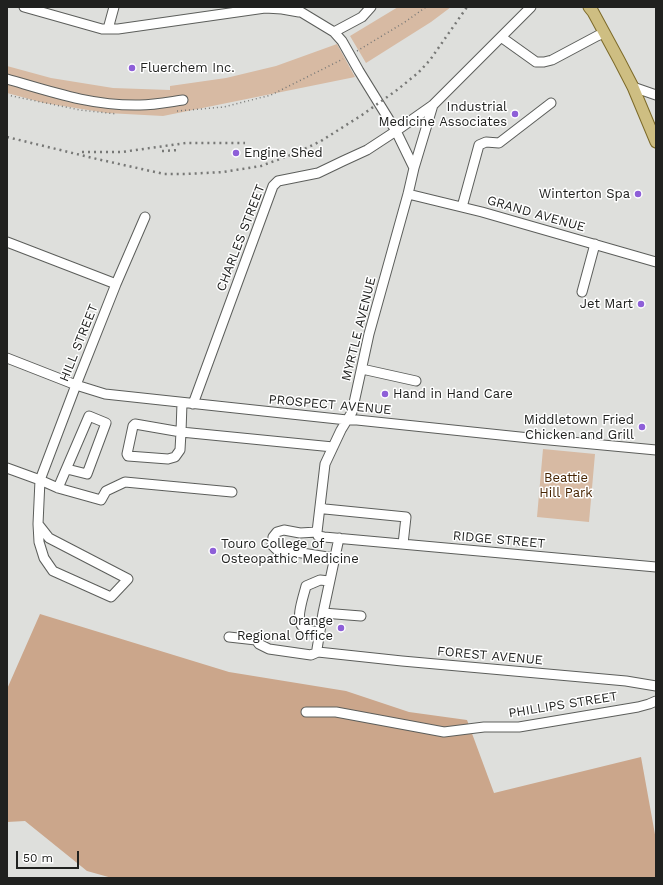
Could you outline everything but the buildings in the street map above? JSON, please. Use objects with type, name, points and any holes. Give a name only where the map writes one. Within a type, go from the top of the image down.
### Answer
[{"type":"main road","points":[[589,7],[633,87],[656,142]]},
{"type":"street","points":[[24,7],[102,29],[118,29],[210,11],[265,8],[296,9],[334,32],[342,40],[396,131],[414,168]]},
{"type":"street","points":[[108,29],[114,7]]},
{"type":"street","points":[[334,32],[362,17],[371,7]]},
{"type":"street","name":"CHARLES STREET","points":[[193,404],[273,186],[278,181],[318,173],[343,162],[366,150],[396,131],[433,105],[531,7]]},
{"type":"street","points":[[501,37],[536,62],[544,62],[552,60],[604,33]]},
{"type":"street","points":[[7,79],[69,97],[110,104],[141,105],[183,100]]},
{"type":"street","points":[[633,87],[656,95]]},
{"type":"street","points":[[462,207],[479,145],[486,142],[499,143],[551,104]]},
{"type":"street","name":"MYRTLE AVENUE","points":[[317,532],[325,464],[352,412],[369,334],[414,168],[433,105]]},
{"type":"street","name":"GRAND AVENUE","points":[[408,194],[462,207],[656,262]]},
{"type":"street","name":"HILL STREET","points":[[38,524],[49,538],[128,579],[111,597],[52,570],[44,558],[39,542],[38,524],[40,480],[116,284],[145,217]]},
{"type":"street","points":[[7,242],[116,284]]},
{"type":"street","points":[[582,292],[595,244]]},
{"type":"street","name":"PROSPECT AVENUE","points":[[7,358],[76,385],[105,394],[347,420],[656,450]]},
{"type":"street","points":[[362,369],[416,381]]},
{"type":"street","points":[[182,403],[181,432],[180,450],[175,457],[168,459],[129,456],[127,454],[133,426],[135,424],[181,432],[333,447]]},
{"type":"street","points":[[58,488],[89,416],[106,423],[87,474],[67,469]]},
{"type":"street","points":[[7,468],[58,488],[101,500],[106,490],[125,482],[232,492]]},
{"type":"street","points":[[320,507],[325,509],[406,517],[403,544]]},
{"type":"street","points":[[320,653],[317,649],[319,632],[339,538],[318,536],[317,532],[300,533],[284,530],[278,532],[273,537],[272,545],[276,549],[334,558]]},
{"type":"street","name":"RIDGE STREET","points":[[339,538],[656,567]]},
{"type":"street","points":[[319,632],[308,630],[301,626],[298,619],[306,586],[320,580],[329,581]]},
{"type":"street","points":[[323,613],[360,616]]},
{"type":"street","name":"FOREST AVENUE","points":[[229,637],[256,640],[259,644],[269,649],[311,655],[320,653],[626,681],[656,686]]},
{"type":"street","name":"PHILLIPS STREET","points":[[306,712],[336,712],[444,732],[484,727],[519,727],[638,707],[656,701]]},
{"type":"path","points":[[173,111],[224,107],[271,95],[350,55],[405,22],[426,7]]},
{"type":"path","points":[[7,95],[80,110],[117,114]]},
{"type":"green space","points":[[398,7],[451,7],[431,22],[366,63],[350,36]]},
{"type":"green space","points":[[337,44],[355,77],[163,116],[107,113],[44,103],[7,93],[7,66],[51,78],[113,88],[170,90],[170,86],[226,78],[276,66]]},
{"type":"green space","name":"Beattie Hill Park","points":[[543,449],[595,454],[589,522],[537,517]]},
{"type":"shaded area","points":[[40,614],[229,672],[346,691],[409,712],[467,720],[494,793],[641,757],[656,840],[656,878],[112,878],[87,871],[25,821],[7,822],[7,689]]},
{"type":"railway","points":[[7,137],[164,174],[223,172],[261,166],[296,153],[321,141],[362,115],[397,90],[418,73],[430,60],[467,7]]},
{"type":"railway","points":[[82,152],[122,152],[186,143],[245,143]]},
{"type":"railway","points":[[162,151],[179,150]]},
{"type":"place","name":"Fluerchem Inc.","points":[[132,68]]},
{"type":"place","name":"Industrial Medicine Associates","points":[[515,114]]},
{"type":"place","name":"Engine Shed","points":[[236,153]]},
{"type":"place","name":"Winterton Spa","points":[[638,194]]},
{"type":"place","name":"Jet Mart","points":[[641,304]]},
{"type":"place","name":"Hand in Hand Care","points":[[385,394]]},
{"type":"place","name":"Middletown Fried Chicken and Grill","points":[[642,427]]},
{"type":"place","name":"Touro College of Osteopathic Medicine","points":[[213,551]]},
{"type":"place","name":"Orange Regional Office","points":[[341,628]]}]
